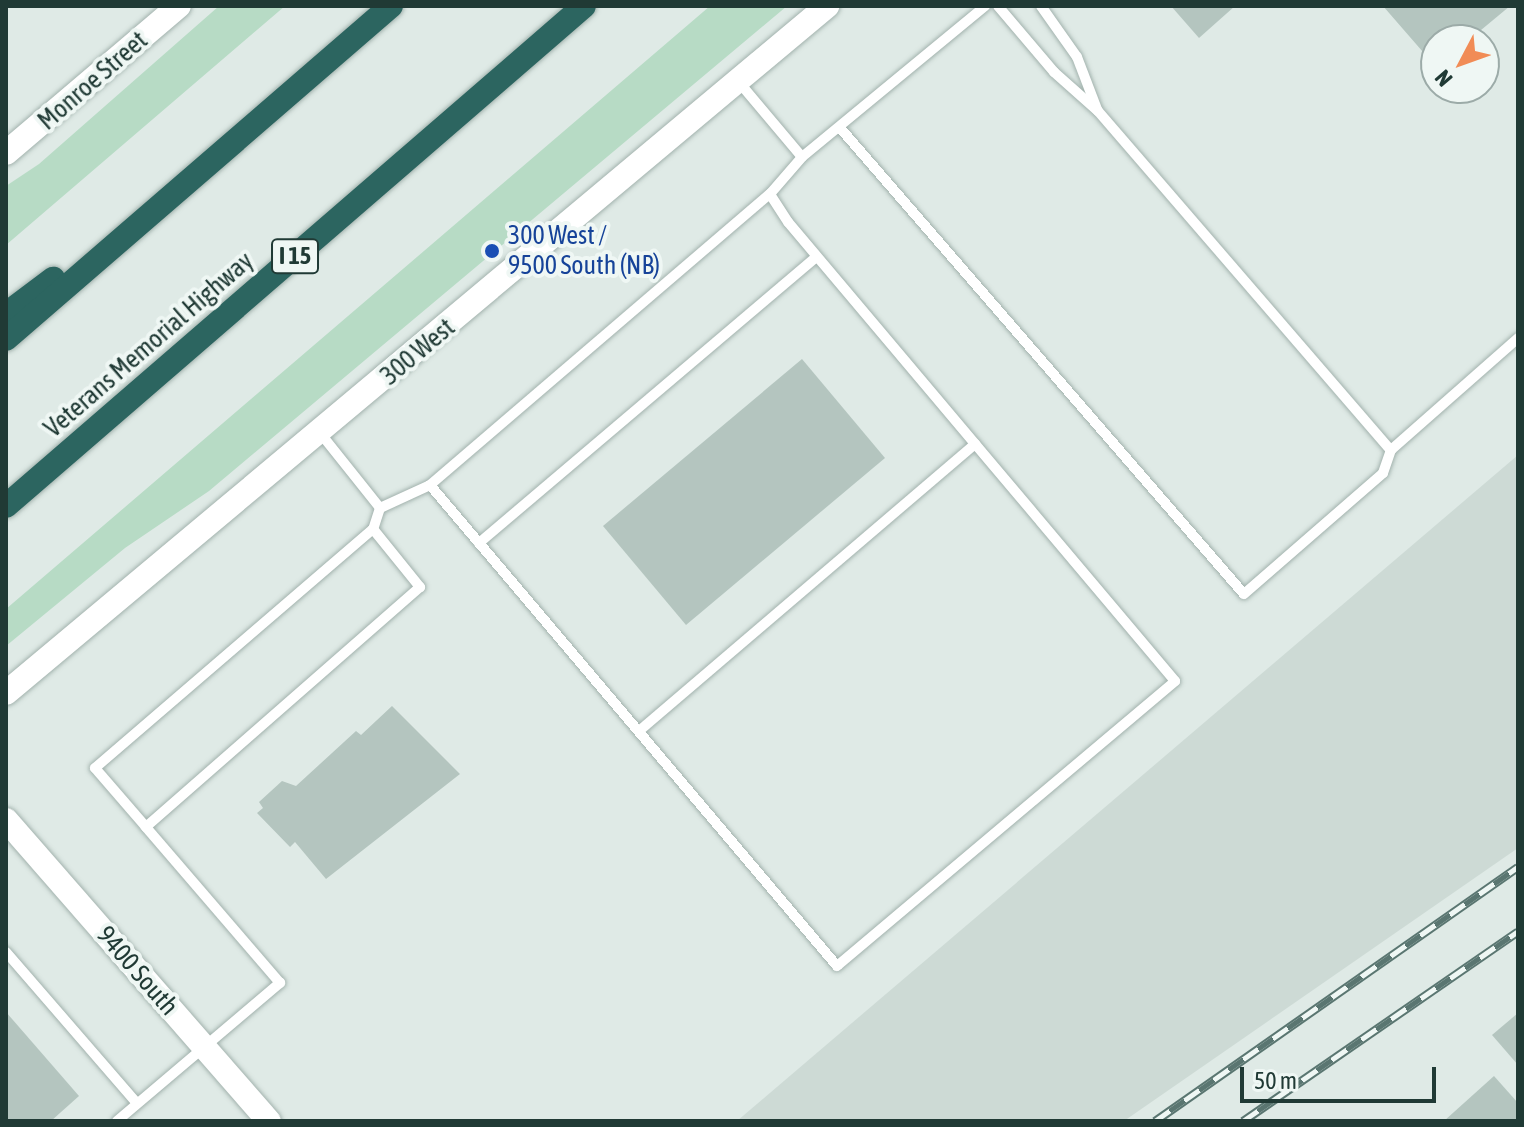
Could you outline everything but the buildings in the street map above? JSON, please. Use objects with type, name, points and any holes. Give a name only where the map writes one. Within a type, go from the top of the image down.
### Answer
[{"type":"highway","points":[[6,339],[391,6]]},
{"type":"highway","name":"Veterans Memorial Highway","points":[[6,506],[584,6]]},
{"type":"highway","points":[[6,314],[223,149]]},
{"type":"street","name":"Monroe Street","points":[[6,153],[179,6]]},
{"type":"street","name":"300 West","points":[[6,693],[321,434],[827,6]]},
{"type":"street","name":"9400 South","points":[[6,820],[269,1121]]},
{"type":"lane","points":[[117,1121],[280,983],[95,768],[373,529],[380,508],[430,485],[770,194],[802,157],[841,129],[985,6]]},
{"type":"lane","points":[[998,6],[1054,72],[1098,111],[1391,450]]},
{"type":"lane","points":[[1041,6],[1077,57],[1098,111]]},
{"type":"lane","points":[[738,81],[802,157]]},
{"type":"lane","points":[[841,129],[1244,594],[1383,473],[1391,450],[1518,338]]},
{"type":"lane","points":[[430,485],[837,966],[1175,681],[816,257],[770,194]]},
{"type":"lane","points":[[479,543],[816,257]]},
{"type":"lane","points":[[321,434],[380,508]]},
{"type":"lane","points":[[639,731],[975,444]]},
{"type":"lane","points":[[146,827],[420,587],[373,529]]},
{"type":"lane","points":[[6,952],[137,1103]]},
{"type":"shaded area","points":[[1518,455],[1518,848],[1124,1121],[737,1121]]},
{"type":"green space","points":[[219,6],[285,6],[6,245],[6,186],[39,164]]},
{"type":"green space","points":[[710,6],[787,6],[209,491],[125,548],[6,646],[6,609]]},
{"type":"railway","points":[[1155,1121],[1518,867]]},
{"type":"railway","points":[[1243,1121],[1518,931]]},
{"type":"place","name":"300 West / 9500 South (NB)","points":[[492,251]]}]
